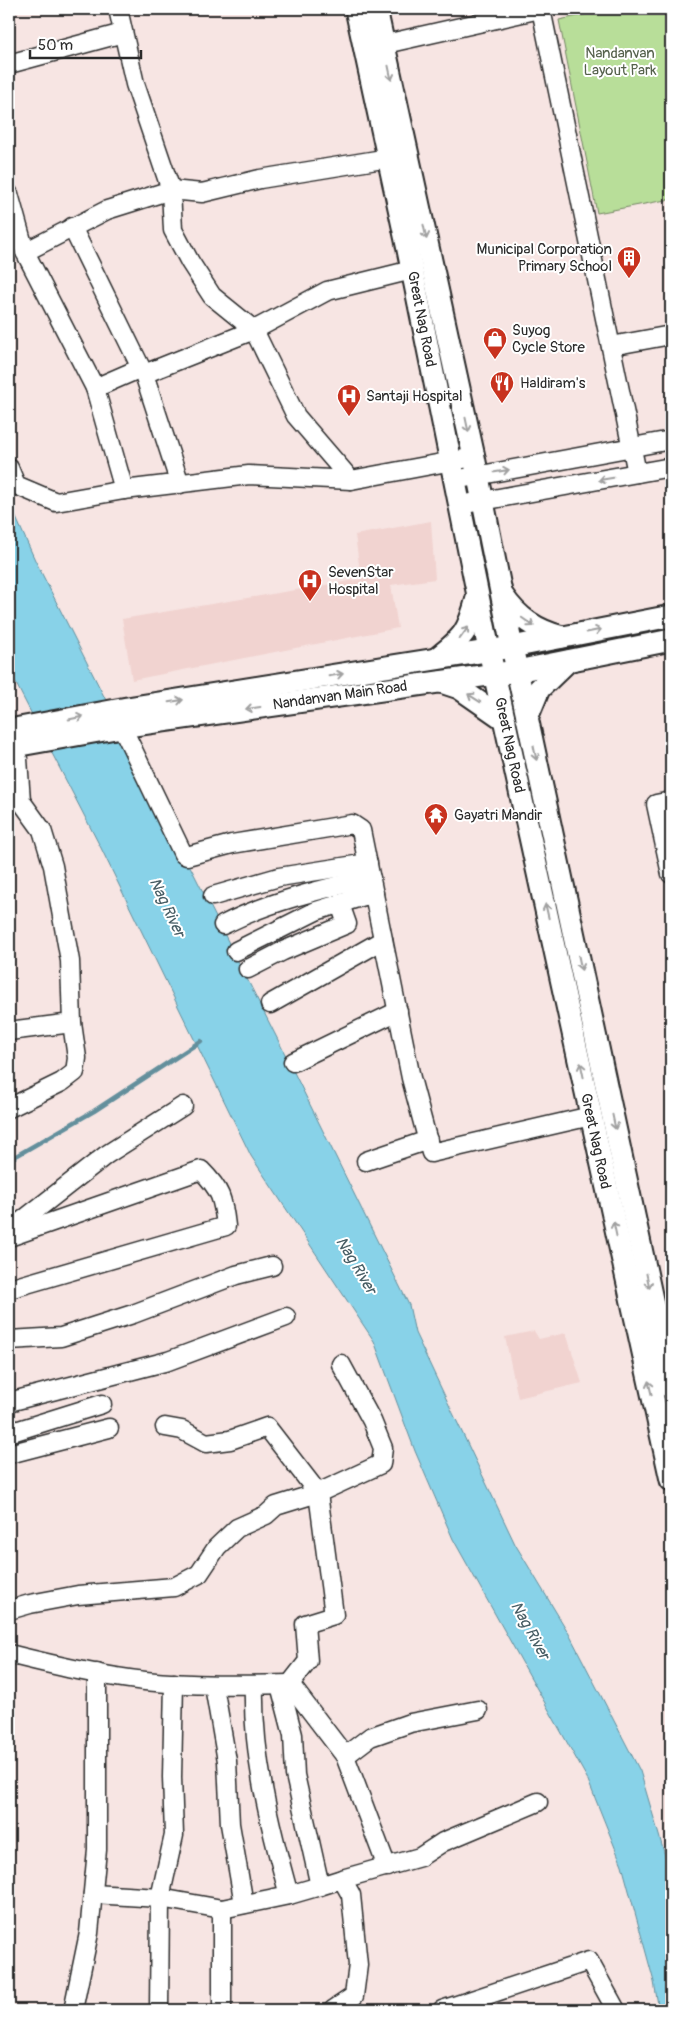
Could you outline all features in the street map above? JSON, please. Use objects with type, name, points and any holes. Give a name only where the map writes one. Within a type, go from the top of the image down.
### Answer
[{"type":"main road","name":"Great Nag Road","points":[[356,9],[374,47],[475,466],[517,671],[671,1388]]},
{"type":"main road","name":"Great Nag Road","points":[[376,9],[374,47],[389,158],[489,650],[591,1116],[666,1434],[671,1480]]},
{"type":"main road","points":[[501,594],[523,619],[542,631],[563,637]]},
{"type":"main road","points":[[435,660],[458,642],[468,630],[478,596]]},
{"type":"main road","points":[[126,720],[671,616]]},
{"type":"main road","name":"Nandanvan Main Road","points":[[9,747],[23,733],[517,671],[671,640]]},
{"type":"main road","points":[[527,718],[540,689],[554,673],[569,661]]},
{"type":"main road","points":[[440,682],[459,688],[505,720]]},
{"type":"street","points":[[118,9],[135,84],[171,190],[173,230],[190,262],[212,296],[254,330],[296,416],[351,480]]},
{"type":"street","points":[[374,47],[541,9],[637,473]]},
{"type":"street","points":[[9,64],[122,33]]},
{"type":"street","points":[[25,252],[107,210],[171,190],[202,193],[260,179],[389,158]]},
{"type":"street","points":[[9,194],[25,252],[95,388],[124,490]]},
{"type":"street","points":[[72,227],[142,371],[180,484]]},
{"type":"street","points":[[95,388],[254,330],[327,290],[412,270]]},
{"type":"street","points":[[612,346],[671,335]]},
{"type":"street","points":[[9,468],[16,485],[56,502],[124,490],[249,475],[351,480],[452,470],[631,448],[671,440]]},
{"type":"street","points":[[460,505],[671,467]]},
{"type":"street","points":[[126,720],[183,854],[187,856],[232,844],[352,824],[361,830],[411,1078],[431,1153],[591,1116]]},
{"type":"street","points":[[9,761],[18,759],[22,801],[42,830],[53,866],[70,960],[72,1023],[77,1058],[75,1072],[62,1082],[9,1108]]},
{"type":"street","points":[[671,801],[656,804],[671,874]]},
{"type":"street","points":[[213,896],[279,877],[371,878]]},
{"type":"street","points":[[236,951],[316,911],[340,904],[371,878]]},
{"type":"street","points":[[223,925],[243,915],[314,892],[371,878]]},
{"type":"street","points":[[248,970],[282,951],[347,924],[340,904]]},
{"type":"street","points":[[270,1004],[384,940]]},
{"type":"street","points":[[293,1062],[398,1011]]},
{"type":"street","points":[[9,1031],[72,1023]]},
{"type":"street","points":[[9,1231],[106,1155],[183,1106]]},
{"type":"street","points":[[366,1161],[428,1140]]},
{"type":"street","points":[[9,1237],[201,1170],[216,1184],[223,1200],[226,1226],[9,1289]]},
{"type":"street","points":[[9,1340],[61,1338],[133,1314],[236,1275],[272,1266]]},
{"type":"street","points":[[9,1402],[168,1361],[286,1317]]},
{"type":"street","points":[[9,1610],[78,1595],[174,1587],[199,1574],[217,1547],[237,1528],[266,1515],[276,1506],[318,1493],[381,1464],[382,1448],[372,1421],[341,1364]]},
{"type":"street","points":[[9,1433],[102,1404]]},
{"type":"street","points":[[9,1654],[144,1681],[214,1686],[285,1684],[308,1661],[305,1624],[334,1615],[318,1493],[267,1427],[230,1440],[206,1444],[182,1430],[165,1426]]},
{"type":"street","points":[[9,1454],[109,1428]]},
{"type":"street","points":[[73,2010],[89,1934],[97,1850],[97,1673]]},
{"type":"street","points":[[159,2010],[160,1898],[174,1836],[172,1777],[174,1683]]},
{"type":"street","points":[[285,1684],[345,1756],[387,1867]]},
{"type":"street","points":[[285,1684],[295,1775],[320,1886]]},
{"type":"street","points":[[254,1685],[253,1709],[262,1782],[274,1843],[289,1895]]},
{"type":"street","points":[[214,1686],[227,1761],[230,1824],[244,1904]]},
{"type":"street","points":[[345,1756],[370,1737],[410,1723],[478,1710]]},
{"type":"street","points":[[93,1894],[160,1898],[222,1908],[289,1895],[420,1857],[443,1842],[538,1802]]},
{"type":"street","points":[[333,2010],[354,1996],[358,1965],[351,1895],[342,1879]]},
{"type":"street","points":[[222,1908],[222,2010]]},
{"type":"street","points":[[442,2010],[589,1960],[616,2010]]},
{"type":"shaded area","name":"SevenStar Hospital","points":[[431,521],[435,579],[391,585],[398,628],[132,680],[122,619],[361,579],[355,535]]},
{"type":"shaded area","points":[[534,1331],[539,1339],[566,1333],[582,1383],[518,1398],[505,1337]]},
{"type":"green space","name":"Nandanvan Layout Park","points":[[612,9],[671,9],[671,199],[597,213],[559,20]]},
{"type":"water","name":"Nag River","points":[[9,502],[35,560],[280,1044],[409,1305],[415,1333],[515,1544],[568,1632],[640,1771],[671,1876],[671,2010],[659,2010],[654,1982],[622,1865],[587,1778],[453,1539],[415,1451],[374,1341],[251,1156],[101,848],[9,670]]},
{"type":"waterway","points":[[9,1160],[94,1111],[201,1041]]},
{"type":"place","name":"Municipal Corporation Primary School","points":[[629,279]]},
{"type":"place","name":"Suyog Cycle Store","points":[[495,360]]},
{"type":"place","name":"Haldiram's","points":[[502,404]]},
{"type":"place","name":"Santaji Hospital","points":[[349,417]]},
{"type":"place","name":"SevenStar Hospital","points":[[310,602]]},
{"type":"place","name":"Gayatri Mandir","points":[[436,836]]}]
